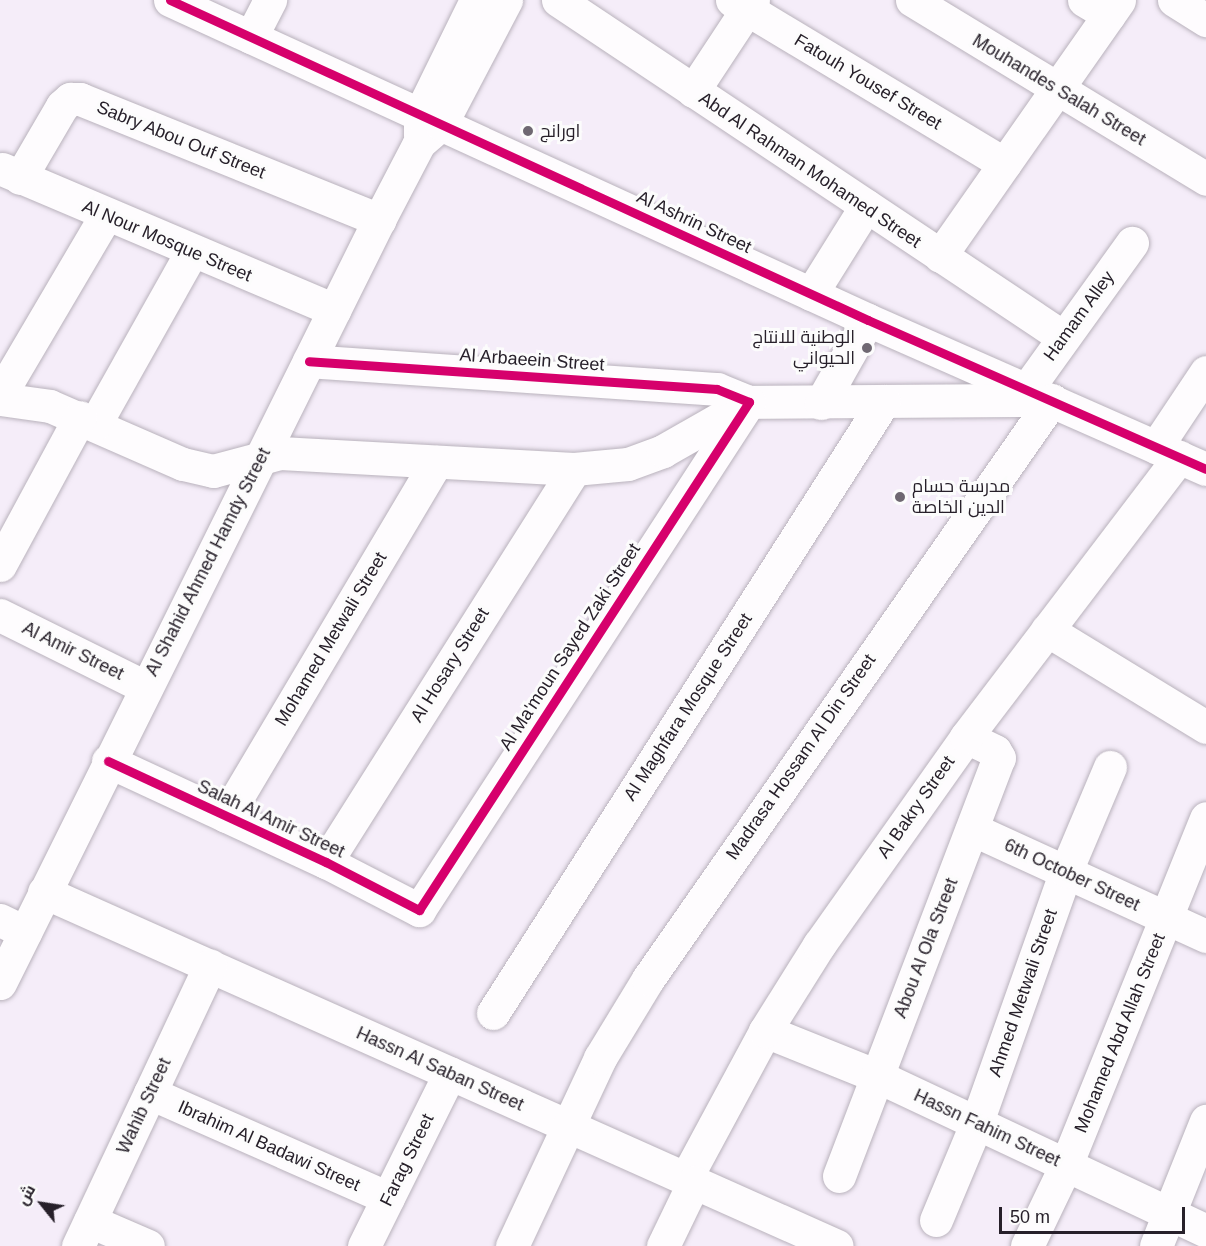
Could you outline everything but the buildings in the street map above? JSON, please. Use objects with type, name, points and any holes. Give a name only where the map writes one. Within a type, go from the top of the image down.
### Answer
[{"type":"street","name":"Al Ashrin Street","points":[[170,0],[251,37],[427,127],[1040,394],[1180,458]]},
{"type":"street","points":[[251,37],[270,0]]},
{"type":"street","name":"Al Shahid Ahmed Hamdy Street","points":[[427,127],[476,0]]},
{"type":"street","name":"Al Shahid Ahmed Hamdy Street","points":[[0,983],[12,926],[44,892],[427,127],[506,0]]},
{"type":"street","name":"Abd Al Rahman Mohamed Street","points":[[558,0],[1063,337]]},
{"type":"street","name":"Mouhandes Salah Street","points":[[912,0],[1206,180]]},
{"type":"street","points":[[1174,0],[1206,20]]},
{"type":"street","points":[[693,92],[744,3]]},
{"type":"street","name":"Fatouh Yousef Street","points":[[744,3],[1005,164]]},
{"type":"street","points":[[940,256],[1059,89],[1104,5]]},
{"type":"street","name":"Sabry Abou Ouf Street","points":[[10,173],[62,106],[70,99],[80,99],[379,220]]},
{"type":"street","name":"Al Nour Mosque Street","points":[[10,173],[191,252],[334,310]]},
{"type":"street","points":[[811,294],[866,206]]},
{"type":"street","points":[[106,215],[0,397],[50,406],[183,464],[213,471],[280,453],[574,469],[628,464],[663,451],[749,402]]},
{"type":"street","name":"Hamam Alley","points":[[1040,394],[1063,337],[1132,243]]},
{"type":"street","points":[[0,565],[191,252]]},
{"type":"street","points":[[821,403],[868,320]]},
{"type":"street","name":"Al Arbaeein Street","points":[[309,361],[717,389],[749,402],[821,403],[1040,394]]},
{"type":"street","name":"Al Bakry Street","points":[[663,1246],[690,1180],[765,1032],[819,945],[966,737],[1180,458],[1206,372]]},
{"type":"street","name":"Madrasa Hossam Al Din Street","points":[[512,1246],[600,1058],[691,915],[1040,394]]},
{"type":"street","name":"Al Maghfara Mosque Street","points":[[493,1013],[884,401]]},
{"type":"street","name":"Al Ma'moun Sayed Zaki Street","points":[[419,910],[749,402]]},
{"type":"street","name":"Mohamed Metwali Street","points":[[226,816],[436,462]]},
{"type":"street","name":"Al Hosary Street","points":[[326,862],[574,469]]},
{"type":"street","name":"Al Amir Street","points":[[0,615],[145,687]]},
{"type":"street","points":[[1047,630],[1206,727]]},
{"type":"street","name":"Abou Al Ola Street","points":[[839,1176],[999,758],[995,751],[966,737]]},
{"type":"street","name":"Salah Al Amir Street","points":[[108,761],[326,862],[419,910]]},
{"type":"street","name":"Ahmed Metwali Street","points":[[936,1220],[977,1122],[1066,871],[1110,767]]},
{"type":"street","name":"Mohamed Abd Allah Street","points":[[1027,1246],[1066,1165],[1206,818]]},
{"type":"street","name":"6th October Street","points":[[972,829],[1206,936]]},
{"type":"street","name":"Hassn Al Saban Street","points":[[44,892],[690,1180],[801,1239],[837,1246]]},
{"type":"street","name":"Wahib Street","points":[[84,1234],[210,966]]},
{"type":"street","name":"Hassn Fahim Street","points":[[765,1032],[878,1076],[1206,1231]]},
{"type":"street","name":"Farag Street","points":[[364,1246],[450,1073]]},
{"type":"street","name":"Ibrahim Al Badawi Street","points":[[150,1094],[388,1198]]},
{"type":"street","points":[[1156,1246],[1206,1121]]},
{"type":"street","points":[[84,1234],[148,1246]]},
{"type":"cycle path","points":[[170,0],[868,320],[1206,469]]},
{"type":"cycle path","points":[[108,761],[326,862],[419,910],[749,402],[717,389],[309,361]]},
{"type":"place","name":"اورانج","points":[[528,131]]},
{"type":"place","name":"الوطنية للانتاج الحيواني","points":[[867,348]]},
{"type":"place","name":"مدرسة حسام الدين الخاصة","points":[[900,497]]}]
